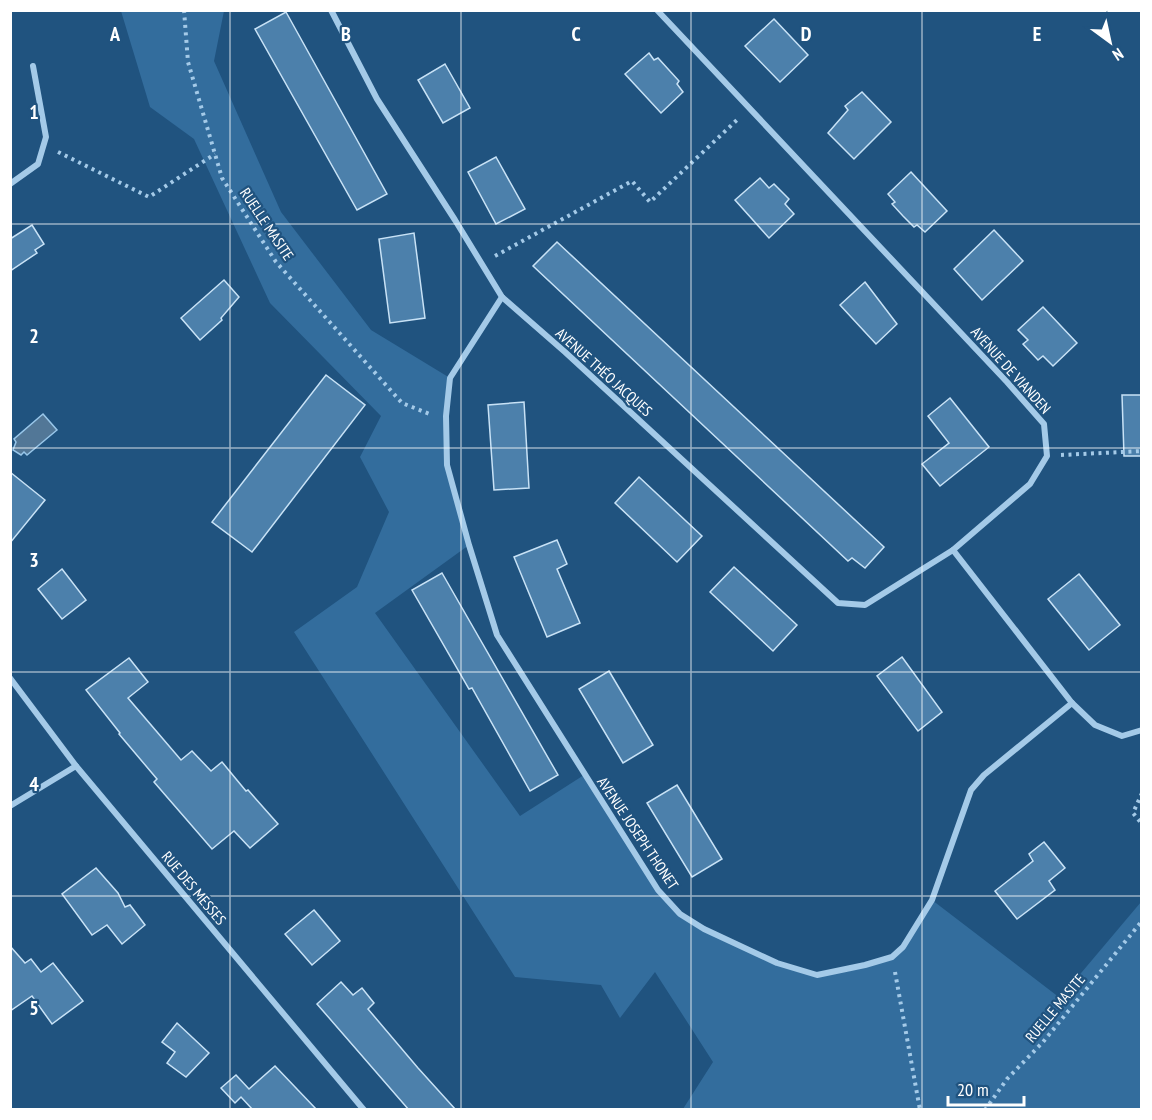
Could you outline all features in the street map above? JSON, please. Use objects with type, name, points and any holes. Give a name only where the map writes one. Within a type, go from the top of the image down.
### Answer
[{"type":"street","name":"AVENUE THÉO JACQUES","points":[[331,10],[376,99],[502,297],[565,351],[838,603],[865,605],[953,550]]},
{"type":"street","name":"AVENUE DE VIANDEN","points":[[657,10],[999,373],[1044,424],[1047,456]]},
{"type":"street","points":[[10,184],[38,164],[46,137],[33,66]]},
{"type":"street","name":"AVENUE JOSEPH THONET","points":[[502,297],[450,378],[446,416],[447,465],[468,545],[497,635],[658,890],[680,914],[704,929],[777,963],[817,975],[892,957]]},
{"type":"street","points":[[1047,456],[1030,484],[953,550],[1072,703],[1095,725],[1122,736],[1142,730]]},
{"type":"street","name":"RUE DES MESSES","points":[[10,678],[76,766],[364,1110]]},
{"type":"street","points":[[892,957],[903,947],[932,900],[971,790],[984,775],[1072,703]]},
{"type":"street","points":[[10,806],[76,766]]},
{"type":"path","name":"RUELLE MASITE","points":[[184,10],[188,62],[222,178],[276,262],[402,403],[431,414],[446,416]]},
{"type":"path","points":[[482,264],[632,182],[650,202],[750,109]]},
{"type":"path","points":[[44,145],[149,197],[215,154]]},
{"type":"path","points":[[1047,456],[1142,452]]},
{"type":"path","points":[[1142,794],[1133,813],[1142,824]]},
{"type":"path","name":"RUELLE MASITE","points":[[985,1110],[1006,1079],[1043,1042],[1142,921]]},
{"type":"path","points":[[892,957],[920,1110]]},
{"type":"shaded area","points":[[121,11],[224,11],[214,61],[281,212],[371,330],[450,378],[447,465],[469,545],[375,613],[520,816],[584,775],[658,890],[680,914],[777,963],[817,975],[892,957],[903,947],[932,900],[1060,998],[1141,902],[1141,1109],[683,1109],[713,1062],[655,972],[620,1018],[601,985],[515,977],[294,632],[357,587],[389,512],[360,457],[381,416],[270,303],[194,139],[150,107]]},
{"type":"shaded area","points":[[43,414],[57,430],[27,455],[24,452],[21,455],[13,450],[16,442],[14,439]]},
{"type":"building","points":[[286,12],[387,194],[357,210],[255,29]]},
{"type":"building","points":[[774,19],[808,55],[780,82],[745,46]]},
{"type":"building","points":[[649,53],[654,60],[658,58],[679,81],[677,84],[683,92],[661,113],[625,74]]},
{"type":"building","points":[[445,64],[470,108],[443,123],[418,80]]},
{"type":"building","points":[[862,92],[891,122],[854,159],[828,133],[848,110],[845,106]]},
{"type":"building","points":[[496,157],[525,209],[496,224],[468,172]]},
{"type":"building","points":[[911,172],[947,211],[925,232],[917,225],[914,227],[903,216],[892,204],[895,202],[888,194]]},
{"type":"building","points":[[760,178],[769,188],[774,184],[789,199],[785,204],[794,214],[769,238],[735,200]]},
{"type":"building","points":[[32,225],[44,244],[35,250],[37,253],[10,271],[10,239]]},
{"type":"building","points":[[994,230],[1023,261],[982,300],[954,269]]},
{"type":"building","points":[[414,233],[425,318],[390,323],[379,239]]},
{"type":"building","points":[[557,242],[884,547],[865,568],[852,558],[848,561],[533,266]]},
{"type":"building","points":[[224,280],[239,297],[221,318],[222,320],[200,340],[181,318]]},
{"type":"building","points":[[865,282],[897,324],[876,344],[840,305]]},
{"type":"building","points":[[1043,307],[1077,343],[1053,366],[1043,356],[1038,360],[1023,344],[1028,340],[1018,330]]},
{"type":"building","points":[[326,375],[365,405],[252,552],[212,522]]},
{"type":"building","points":[[1122,395],[1142,395],[1142,456],[1124,456]]},
{"type":"building","points":[[950,398],[989,447],[940,486],[922,464],[949,443],[928,416]]},
{"type":"building","points":[[524,402],[529,488],[494,490],[488,405]]},
{"type":"building","points":[[10,472],[45,500],[10,543]]},
{"type":"building","points":[[639,477],[702,536],[677,562],[615,503]]},
{"type":"building","points":[[557,540],[567,564],[557,569],[580,623],[547,637],[514,557]]},
{"type":"building","points":[[734,567],[797,625],[773,651],[710,592]]},
{"type":"building","points":[[62,569],[86,600],[62,619],[38,589]]},
{"type":"building","points":[[442,573],[558,775],[530,791],[472,688],[469,689],[412,590]]},
{"type":"building","points":[[1079,574],[1120,625],[1089,650],[1048,599]]},
{"type":"building","points":[[902,657],[942,712],[918,731],[877,676]]},
{"type":"building","points":[[129,658],[148,682],[128,698],[181,760],[192,751],[211,771],[222,762],[278,824],[250,848],[234,831],[212,849],[154,782],[157,779],[86,690]]},
{"type":"building","points":[[609,671],[653,745],[623,763],[579,689]]},
{"type":"building","points":[[677,785],[722,859],[692,877],[647,803]]},
{"type":"building","points":[[1044,842],[1065,868],[1049,881],[1055,890],[1017,919],[995,891],[1033,861],[1029,854]]},
{"type":"building","points":[[96,868],[118,893],[125,907],[130,905],[145,925],[122,944],[107,925],[92,935],[62,894]]},
{"type":"building","points":[[314,910],[340,941],[312,965],[285,934]]},
{"type":"building","points":[[10,946],[25,963],[31,959],[41,972],[53,963],[83,1001],[52,1024],[32,996],[10,1011]]},
{"type":"building","points":[[341,982],[353,995],[362,988],[374,1003],[368,1009],[456,1110],[409,1110],[317,1004]]},
{"type":"building","points":[[177,1023],[209,1053],[186,1077],[167,1063],[175,1052],[162,1042]]},
{"type":"building","points":[[275,1066],[317,1110],[253,1110],[241,1097],[235,1103],[221,1088],[236,1075],[249,1089]]}]
